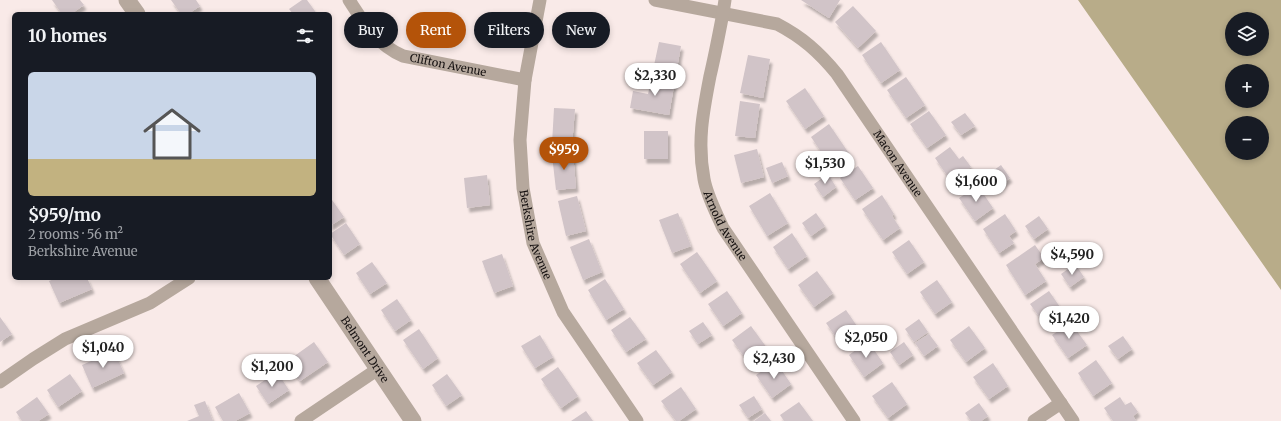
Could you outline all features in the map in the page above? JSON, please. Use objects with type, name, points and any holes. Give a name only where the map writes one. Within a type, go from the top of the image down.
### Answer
[{"type":"street","points":[[127,0],[136,12]]},
{"type":"street","name":"Clifton Avenue","points":[[349,0],[375,37],[383,45],[398,54],[410,58],[524,80]]},
{"type":"street","name":"Berkshire Avenue","points":[[540,0],[524,80],[520,140],[523,188],[533,243],[563,312],[637,421]]},
{"type":"street","name":"Macon Avenue","points":[[655,0],[724,6],[776,24],[792,32],[806,42],[827,62],[846,87],[1073,421]]},
{"type":"street","name":"Arnold Avenue","points":[[724,6],[701,133],[701,155],[704,180],[723,228],[854,421]]},
{"type":"street","points":[[0,382],[65,339],[150,303],[186,280]]},
{"type":"street","name":"Belmont Drive","points":[[318,280],[413,421]]},
{"type":"street","points":[[301,421],[378,369]]},
{"type":"street","points":[[1034,421],[1060,403]]},
{"type":"shaded area","points":[[1078,0],[1281,0],[1281,290]]},
{"type":"building","points":[[52,0],[80,0],[84,5],[74,12],[61,12]]},
{"type":"building","points":[[171,0],[196,0],[200,6],[191,12],[180,12]]},
{"type":"building","points":[[302,0],[307,0],[316,12],[291,12],[289,9]]},
{"type":"building","points":[[801,0],[840,0],[829,18]]},
{"type":"building","points":[[853,6],[876,31],[858,48],[835,22]]},
{"type":"building","points":[[659,42],[681,46],[676,74],[653,70]]},
{"type":"building","points":[[881,42],[900,70],[881,83],[862,55]]},
{"type":"building","points":[[748,55],[770,59],[763,98],[740,93]]},
{"type":"building","points":[[652,76],[675,80],[669,115],[630,108],[633,91],[648,94]]},
{"type":"building","points":[[906,77],[925,105],[906,118],[887,90]]},
{"type":"building","points":[[805,88],[824,116],[805,129],[786,101]]},
{"type":"building","points":[[740,101],[760,104],[755,138],[735,136]]},
{"type":"building","points":[[554,108],[575,109],[572,145],[552,144]]},
{"type":"building","points":[[929,111],[946,135],[927,148],[910,124]]},
{"type":"building","points":[[965,113],[975,126],[961,135],[951,122]]},
{"type":"building","points":[[829,124],[848,152],[830,165],[811,137]]},
{"type":"building","points":[[644,131],[668,131],[668,159],[644,159]]},
{"type":"building","points":[[950,147],[959,159],[963,156],[971,167],[966,170],[970,177],[955,187],[935,158]]},
{"type":"building","points":[[757,149],[764,177],[741,183],[734,155]]},
{"type":"building","points":[[573,153],[576,188],[556,190],[552,155]]},
{"type":"building","points":[[782,162],[788,176],[772,183],[766,168]]},
{"type":"building","points":[[1001,165],[1010,178],[996,188],[987,175]]},
{"type":"building","points":[[858,166],[873,188],[855,200],[840,178]]},
{"type":"building","points":[[828,174],[836,187],[823,197],[814,184]]},
{"type":"building","points":[[487,175],[490,205],[467,208],[464,178]]},
{"type":"building","points":[[978,186],[993,208],[975,221],[959,198]]},
{"type":"building","points":[[770,193],[788,223],[767,236],[749,206]]},
{"type":"building","points":[[882,195],[894,214],[892,216],[900,228],[883,240],[862,209]]},
{"type":"building","points":[[577,196],[586,231],[566,236],[558,201]]},
{"type":"building","points":[[332,200],[344,217],[332,225]]},
{"type":"building","points":[[678,213],[691,246],[672,253],[659,220]]},
{"type":"building","points":[[816,213],[825,226],[811,236],[802,223]]},
{"type":"building","points":[[1005,214],[1016,231],[1009,236],[1014,243],[999,253],[983,229]]},
{"type":"building","points":[[1039,216],[1048,229],[1034,239],[1025,226]]},
{"type":"building","points":[[346,223],[360,244],[344,255],[332,237],[332,233]]},
{"type":"building","points":[[792,233],[807,256],[788,269],[773,247]]},
{"type":"building","points":[[589,239],[602,272],[583,280],[570,247]]},
{"type":"building","points":[[909,240],[924,262],[907,274],[892,252]]},
{"type":"building","points":[[1035,245],[1044,258],[1035,264],[1046,281],[1025,295],[1006,265]]},
{"type":"building","points":[[697,252],[717,281],[700,293],[680,264]]},
{"type":"building","points":[[502,254],[513,286],[494,293],[482,261]]},
{"type":"building","points":[[372,262],[387,283],[370,294],[356,273]]},
{"type":"building","points":[[1075,264],[1084,277],[1070,287],[1061,274]]},
{"type":"building","points":[[817,271],[833,293],[814,307],[798,285]]},
{"type":"building","points":[[605,279],[624,309],[606,320],[588,290]]},
{"type":"building","points":[[88,280],[92,289],[59,303],[49,281]]},
{"type":"building","points":[[937,280],[952,302],[935,314],[920,292]]},
{"type":"building","points":[[727,291],[742,313],[723,326],[708,304]]},
{"type":"building","points":[[1049,291],[1064,313],[1046,326],[1030,304]]},
{"type":"building","points":[[397,299],[411,320],[395,331],[381,310]]},
{"type":"building","points":[[846,310],[861,332],[842,346],[826,323]]},
{"type":"building","points":[[0,317],[12,334],[0,342]]},
{"type":"building","points":[[630,317],[646,339],[626,352],[611,330]]},
{"type":"building","points":[[919,319],[928,332],[914,342],[905,329]]},
{"type":"building","points":[[703,322],[712,335],[698,344],[689,331]]},
{"type":"building","points":[[1071,323],[1087,345],[1068,358],[1052,335]]},
{"type":"building","points":[[751,326],[767,348],[748,362],[732,340]]},
{"type":"building","points":[[969,326],[985,348],[966,362],[950,340]]},
{"type":"building","points":[[419,329],[438,358],[423,369],[403,340]]},
{"type":"building","points":[[929,334],[938,346],[924,356],[915,343]]},
{"type":"building","points":[[540,335],[553,357],[535,368],[521,346]]},
{"type":"building","points":[[1123,336],[1132,349],[1118,359],[1108,346]]},
{"type":"building","points":[[868,341],[883,363],[864,377],[849,355]]},
{"type":"building","points":[[314,342],[328,362],[300,381],[286,362]]},
{"type":"building","points":[[904,342],[913,355],[899,365],[890,352]]},
{"type":"building","points":[[656,350],[672,372],[653,385],[637,363]]},
{"type":"building","points":[[114,351],[124,373],[92,388],[82,365]]},
{"type":"building","points":[[1096,360],[1112,383],[1093,396],[1078,373]]},
{"type":"building","points":[[776,362],[791,384],[772,398],[756,375]]},
{"type":"building","points":[[993,363],[1008,386],[989,399],[973,377]]},
{"type":"building","points":[[558,367],[578,396],[561,408],[541,379]]},
{"type":"building","points":[[277,372],[289,390],[268,404],[256,386]]},
{"type":"building","points":[[70,374],[82,391],[58,407],[47,390]]},
{"type":"building","points":[[447,374],[462,395],[446,406],[432,385]]},
{"type":"building","points":[[892,382],[907,404],[888,418],[872,396]]},
{"type":"building","points":[[681,387],[696,409],[679,421],[676,421],[661,401]]},
{"type":"building","points":[[239,393],[250,413],[235,421],[223,421],[215,407]]},
{"type":"building","points":[[754,396],[762,409],[748,418],[739,405]]},
{"type":"building","points":[[37,397],[49,414],[38,421],[22,421],[16,412]]},
{"type":"building","points":[[1120,397],[1125,405],[1131,402],[1138,412],[1133,416],[1136,421],[1113,421],[1104,408]]},
{"type":"building","points":[[205,401],[213,421],[187,421],[199,416],[194,405]]},
{"type":"building","points":[[799,402],[813,421],[784,421],[780,415]]},
{"type":"building","points":[[979,403],[988,416],[981,421],[971,421],[965,413]]},
{"type":"building","points":[[586,411],[593,421],[571,421]]},
{"type":"building","points":[[765,413],[771,421],[754,421]]}]
